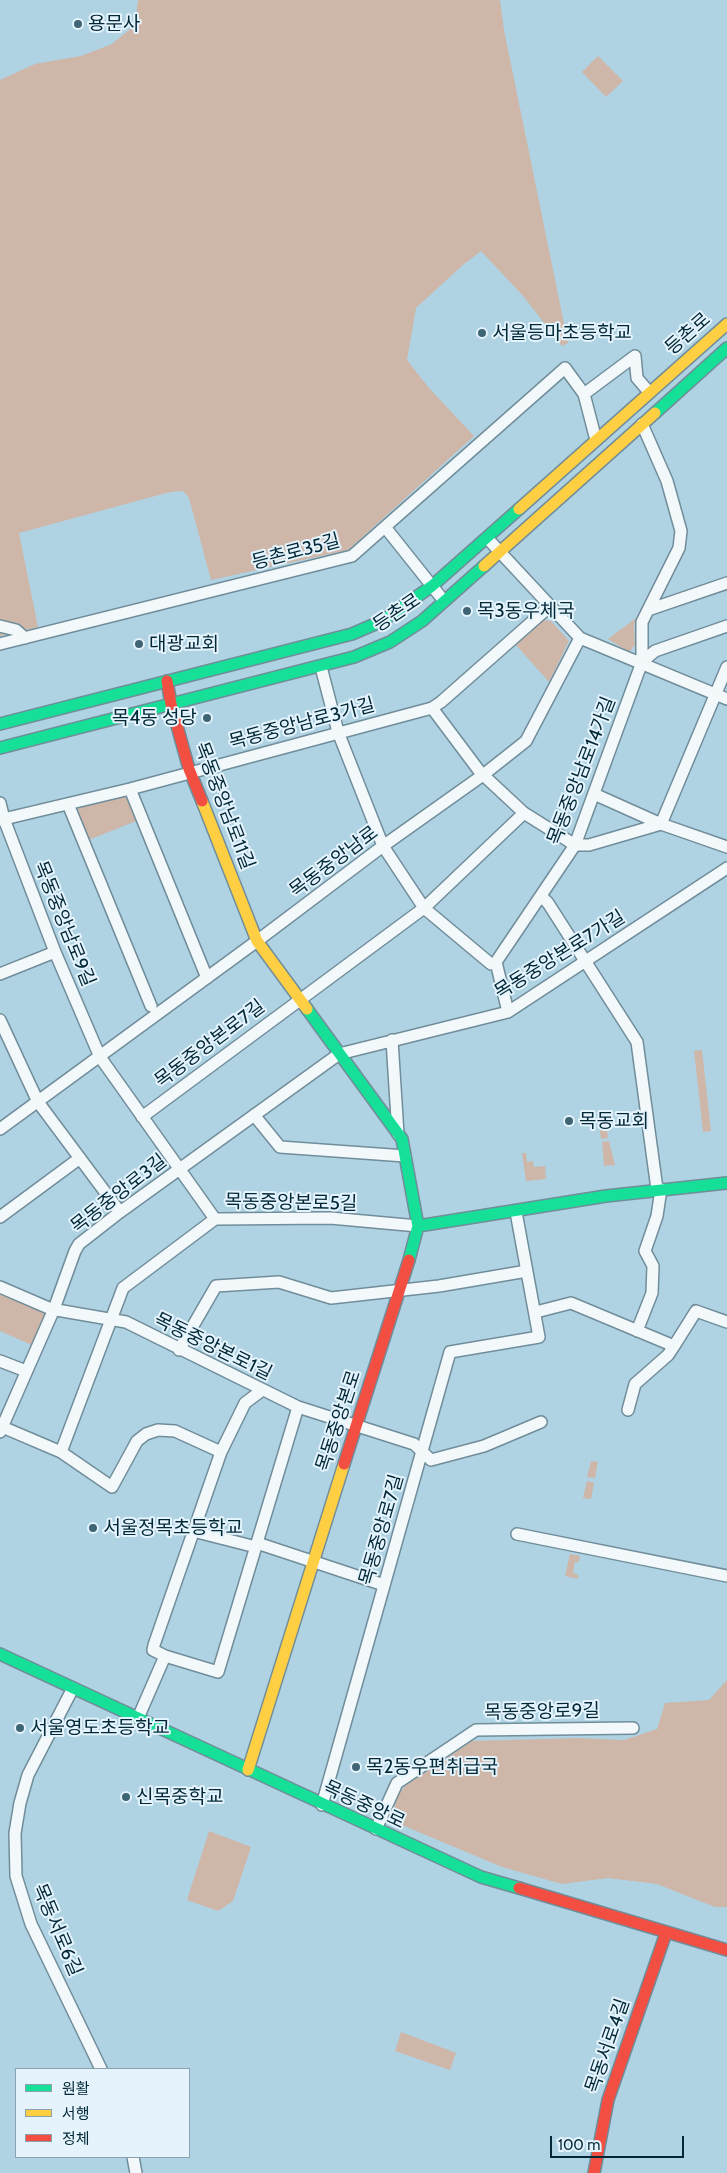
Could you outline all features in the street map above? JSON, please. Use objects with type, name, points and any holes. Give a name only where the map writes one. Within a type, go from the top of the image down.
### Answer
[{"type":"main road","name":"등촌로","points":[[0,724],[352,634],[382,621],[432,586],[727,324]]},
{"type":"main road","name":"등촌로","points":[[0,748],[321,667],[354,657],[390,642],[422,621],[727,348]]},
{"type":"main road","name":"목동중앙남로11길","points":[[167,681],[171,704],[191,773],[257,941]]},
{"type":"main road","points":[[257,941],[402,1140],[418,1226],[659,1189],[727,1183]]},
{"type":"main road","name":"목동중앙본로","points":[[248,1770],[400,1291],[418,1226]]},
{"type":"main road","name":"목동중앙로","points":[[0,1654],[322,1805],[481,1877],[727,1950]]},
{"type":"main road","name":"목동서로4길","points":[[594,2173],[608,2100],[666,1933]]},
{"type":"street","points":[[584,394],[635,356],[638,378],[649,392]]},
{"type":"street","name":"등촌로35길","points":[[0,644],[352,556],[565,368],[584,394],[596,440]]},
{"type":"street","name":"목동중앙남로14가길","points":[[496,962],[576,845],[642,662],[642,622],[679,548],[681,531],[667,481],[642,424]]},
{"type":"street","points":[[385,527],[444,601]]},
{"type":"street","points":[[487,538],[580,638],[642,662],[669,676],[722,697]]},
{"type":"street","points":[[648,610],[727,583]]},
{"type":"street","name":"목동중앙남로3가길","points":[[2,820],[130,789],[432,708],[550,606]]},
{"type":"street","points":[[0,626],[16,630],[25,638]]},
{"type":"street","points":[[642,662],[655,651],[727,626]]},
{"type":"street","name":"목동중앙남로","points":[[0,1129],[207,978],[383,846],[483,775],[526,741],[580,638]]},
{"type":"street","points":[[321,667],[338,732],[383,846],[424,908],[491,964],[496,962],[508,1012]]},
{"type":"street","points":[[432,708],[483,775],[524,812],[576,845],[589,845],[661,824],[722,697],[727,668]]},
{"type":"street","points":[[130,789],[207,978]]},
{"type":"street","points":[[594,794],[661,824],[727,847]]},
{"type":"street","name":"목동중앙남로9길","points":[[0,803],[2,820],[100,1057],[215,1219]]},
{"type":"street","points":[[68,804],[151,1006]]},
{"type":"street","name":"목동중앙본로7길","points":[[142,1117],[299,998],[424,908],[524,812]]},
{"type":"street","name":"목동중앙본로7가길","points":[[339,1054],[508,1012],[727,868]]},
{"type":"street","points":[[541,896],[548,903],[637,1042],[659,1189],[657,1216],[645,1251],[653,1266],[652,1294],[638,1331]]},
{"type":"street","points":[[0,974],[55,952]]},
{"type":"street","points":[[0,1020],[38,1102],[120,1212]]},
{"type":"street","points":[[392,1040],[399,1135]]},
{"type":"street","name":"목동중앙로3길","points":[[220,1452],[175,1431],[158,1430],[146,1434],[137,1441],[112,1487],[61,1452],[1,1428],[54,1309],[80,1244],[120,1212],[339,1054]]},
{"type":"street","points":[[254,1115],[280,1146],[405,1156]]},
{"type":"street","points":[[0,1217],[80,1158]]},
{"type":"street","points":[[516,1212],[536,1312],[571,1303],[674,1346]]},
{"type":"street","name":"목동중앙본로5길","points":[[61,1452],[123,1288],[215,1219],[330,1218],[418,1226]]},
{"type":"street","points":[[179,1350],[216,1286],[279,1282],[331,1298],[400,1291],[527,1271]]},
{"type":"street","name":"목동중앙본로1길","points":[[0,1287],[54,1309],[126,1322],[298,1408],[414,1444],[422,1453]]},
{"type":"street","points":[[628,1410],[635,1384],[668,1355],[696,1311],[724,1321]]},
{"type":"street","name":"목동중앙로7길","points":[[322,1805],[450,1352],[539,1337],[536,1312]]},
{"type":"street","points":[[0,1361],[26,1371]]},
{"type":"street","points":[[261,1391],[245,1403],[220,1452],[154,1645],[153,1650],[165,1656],[218,1672],[298,1408]]},
{"type":"street","points":[[422,1453],[431,1460],[459,1454],[484,1446],[541,1422]]},
{"type":"street","points":[[193,1531],[256,1545],[384,1585]]},
{"type":"street","points":[[516,1534],[727,1576]]},
{"type":"street","points":[[138,1718],[165,1656]]},
{"type":"street","name":"목동서로6길","points":[[73,1688],[28,1775],[20,1803],[15,1833],[16,1876],[31,1924],[102,2068]]},
{"type":"street","name":"목동중앙로9길","points":[[376,1829],[397,1783],[476,1730],[633,1728]]},
{"type":"street","points":[[133,2158],[136,2173]]},
{"type":"shaded area","points":[[138,0],[500,0],[504,30],[568,343],[562,346],[524,297],[481,251],[416,308],[407,360],[429,388],[474,436],[348,550],[211,580],[189,498],[183,491],[170,492],[19,533],[38,627],[0,636],[0,80],[35,64],[81,56],[112,44],[135,25]]},
{"type":"shaded area","points":[[598,56],[623,81],[606,97],[582,72]]},
{"type":"shaded area","points":[[636,618],[634,627],[635,645],[629,652],[608,639]]},
{"type":"shaded area","points":[[542,620],[551,621],[569,641],[549,682],[516,645]]},
{"type":"shaded area","points":[[126,795],[136,821],[86,841],[75,813],[82,804]]},
{"type":"shaded area","points":[[702,1050],[711,1131],[703,1132],[694,1051]]},
{"type":"shaded area","points":[[605,1115],[608,1138],[601,1139],[598,1116]]},
{"type":"shaded area","points":[[609,1141],[615,1165],[604,1166],[602,1142]]},
{"type":"shaded area","points":[[522,1153],[526,1153],[527,1162],[533,1161],[534,1167],[545,1166],[546,1179],[526,1181]]},
{"type":"shaded area","points":[[0,1293],[48,1314],[34,1346],[0,1331]]},
{"type":"shaded area","points":[[591,1461],[598,1462],[595,1478],[587,1477]]},
{"type":"shaded area","points":[[587,1481],[594,1483],[591,1499],[583,1498]]},
{"type":"shaded area","points":[[570,1554],[580,1556],[579,1562],[575,1562],[573,1573],[578,1575],[578,1579],[565,1576]]},
{"type":"shaded area","points":[[727,1680],[727,1907],[715,1907],[657,1884],[608,1878],[562,1884],[502,1867],[390,1820],[398,1796],[405,1786],[472,1741],[579,1738],[624,1740],[657,1729],[665,1703],[709,1700]]},
{"type":"shaded area","points":[[209,1831],[251,1847],[233,1901],[218,1911],[187,1900]]},
{"type":"shaded area","points":[[401,2032],[456,2053],[450,2070],[395,2051]]},
{"type":"traffic: fast","points":[[655,413],[727,348]]},
{"type":"traffic: fast","points":[[0,724],[352,634],[382,621],[432,586],[519,509]]},
{"type":"traffic: fast","points":[[0,748],[354,657],[390,642],[422,621],[484,566]]},
{"type":"traffic: fast","points":[[307,1009],[402,1139],[418,1226]]},
{"type":"traffic: fast","points":[[409,1260],[418,1226],[606,1196],[727,1183]]},
{"type":"traffic: fast","points":[[0,1654],[481,1877],[519,1888]]},
{"type":"traffic: slow","points":[[519,509],[727,324]]},
{"type":"traffic: slow","points":[[484,566],[655,413]]},
{"type":"traffic: slow","points":[[202,801],[257,941],[307,1009]]},
{"type":"traffic: slow","points":[[248,1770],[344,1464]]},
{"type":"traffic: jam","points":[[167,681],[171,704],[189,769],[202,801]]},
{"type":"traffic: jam","points":[[344,1464],[409,1260]]},
{"type":"traffic: jam","points":[[519,1888],[727,1950]]},
{"type":"traffic: jam","points":[[594,2173],[608,2100],[666,1933]]},
{"type":"place","name":"용문사","points":[[78,24]]},
{"type":"place","name":"서울등마초등학교","points":[[482,333]]},
{"type":"place","name":"목3동우체국","points":[[467,611]]},
{"type":"place","name":"대광교회","points":[[139,644]]},
{"type":"place","name":"목4동 성당","points":[[207,718]]},
{"type":"place","name":"목동교회","points":[[569,1121]]},
{"type":"place","name":"서울정목초등학교","points":[[93,1528]]},
{"type":"place","name":"서울영도초등학교","points":[[20,1728]]},
{"type":"place","name":"목2동우편취급국","points":[[356,1767]]},
{"type":"place","name":"신목중학교","points":[[126,1797]]}]
